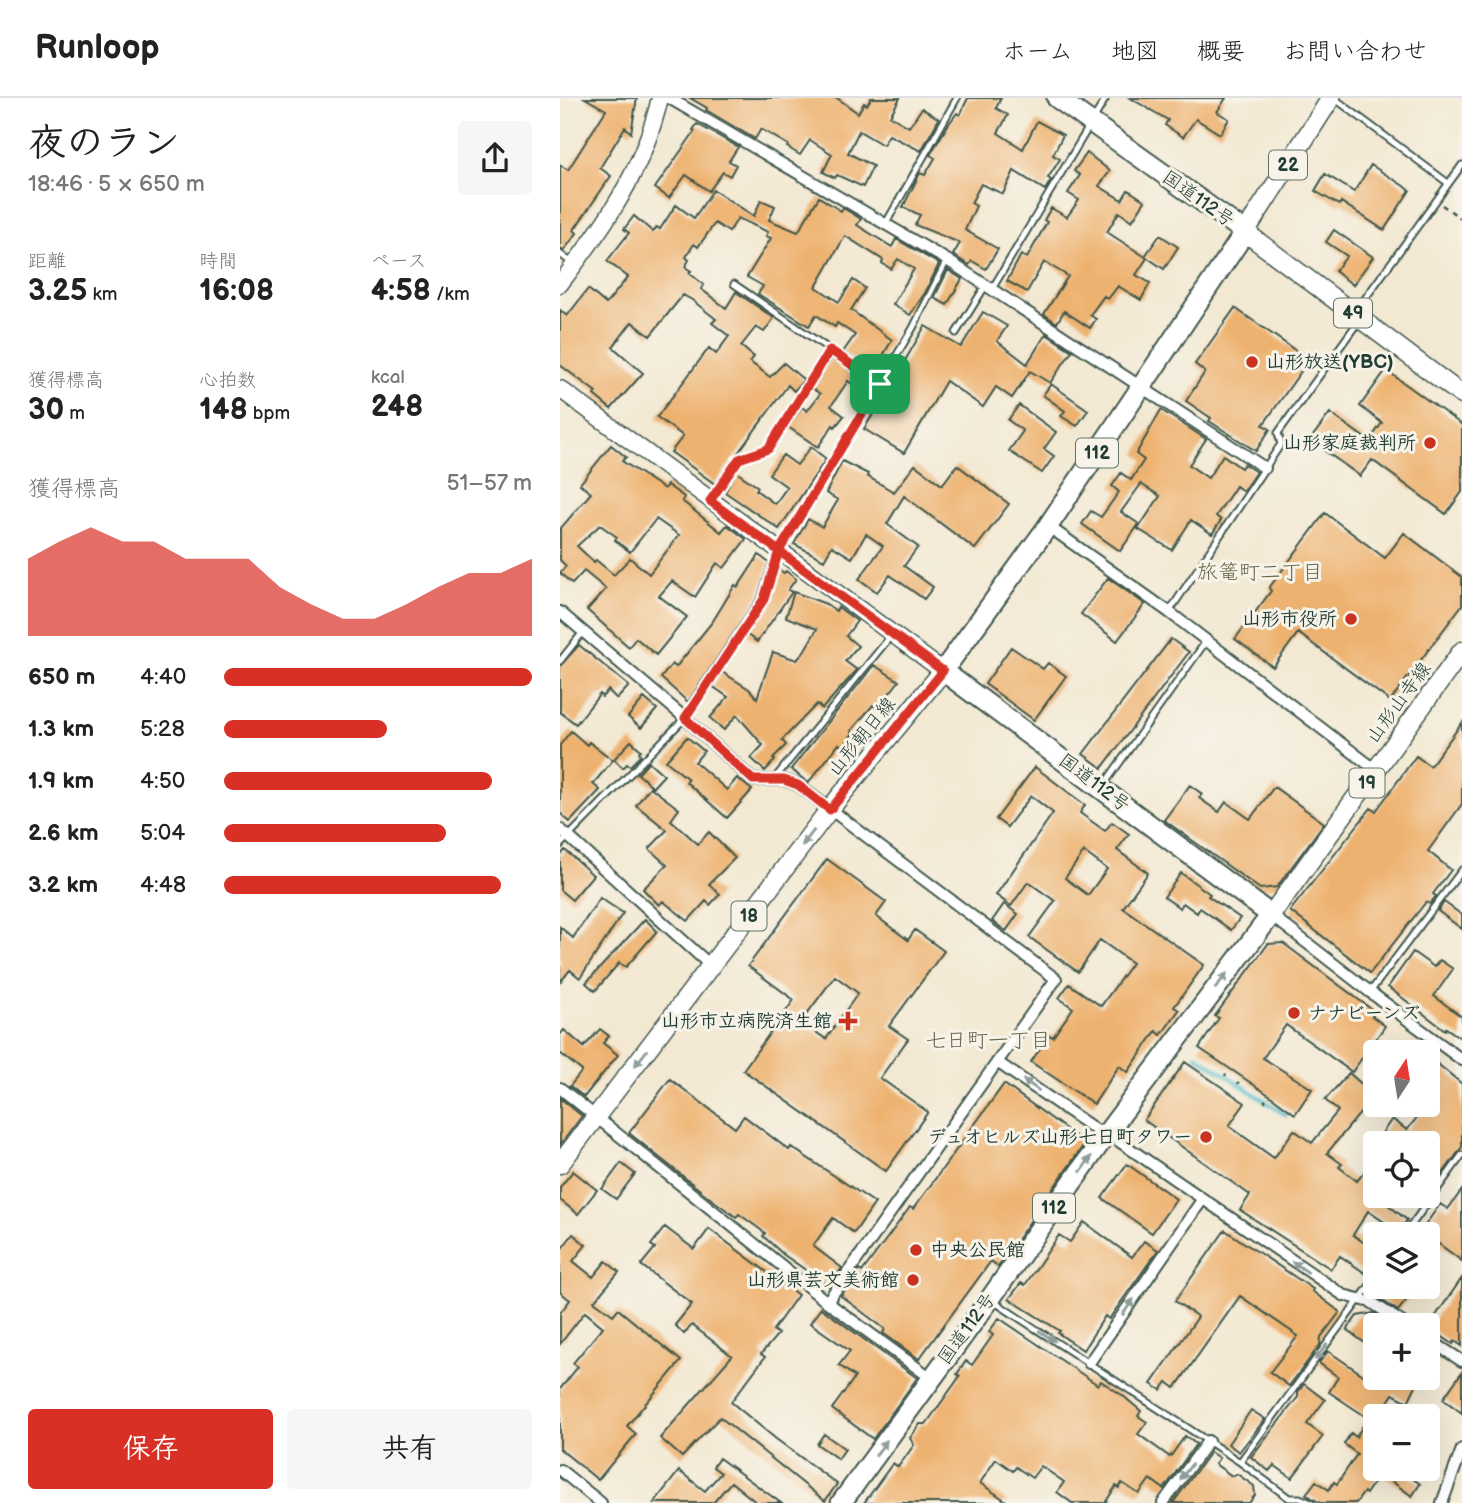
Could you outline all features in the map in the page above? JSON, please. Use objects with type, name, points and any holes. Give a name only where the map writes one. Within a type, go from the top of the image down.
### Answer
[{"type":"highway","name":"国道112号","points":[[841,1503],[1107,1133],[1271,915],[943,671],[1048,526],[1245,232],[1057,98]]},
{"type":"main road","name":"22","points":[[1245,232],[1332,98]]},
{"type":"main road","name":"49","points":[[1245,232],[1462,395]]},
{"type":"main road","name":"山形山寺線","points":[[1271,915],[1462,651]]},
{"type":"main road","name":"山形朝日線","points":[[560,1164],[830,810],[943,671]]},
{"type":"street","points":[[560,284],[606,222],[642,158],[660,98]]},
{"type":"street","points":[[669,98],[947,260],[1265,468]]},
{"type":"street","points":[[560,389],[943,671]]},
{"type":"street","points":[[1048,526],[1207,640],[1376,770]]},
{"type":"street","points":[[560,612],[685,718],[753,780],[784,780],[798,785],[1056,979],[827,1302]]},
{"type":"street","points":[[563,837],[711,966]]},
{"type":"street","points":[[1271,915],[1462,1060]]},
{"type":"street","points":[[996,1062],[1096,1130],[1107,1133],[1343,1296],[1371,1302],[1388,1313]]},
{"type":"street","points":[[560,1088],[827,1302],[931,1378]]},
{"type":"street","points":[[1089,1363],[1202,1200]]},
{"type":"street","points":[[1440,1347],[1462,1361]]},
{"type":"street","points":[[1163,1503],[1208,1441]]},
{"type":"street","points":[[1442,1503],[1462,1448]]},
{"type":"street","points":[[560,1470],[601,1503]]},
{"type":"lane","points":[[886,223],[957,98]]},
{"type":"lane","points":[[956,333],[989,287],[1106,98]]},
{"type":"lane","points":[[1332,98],[1448,183]]},
{"type":"lane","points":[[1169,612],[1281,444],[1278,433],[1462,165]]},
{"type":"lane","points":[[560,254],[575,264]]},
{"type":"lane","points":[[563,837],[685,718],[764,599],[779,551],[913,328],[947,260]]},
{"type":"lane","points":[[734,284],[880,384]]},
{"type":"lane","points":[[710,501],[739,459],[768,449],[830,350]]},
{"type":"lane","points":[[560,661],[583,632]]},
{"type":"lane","points":[[773,780],[892,634]]},
{"type":"lane","points":[[1101,788],[1207,640]]},
{"type":"lane","points":[[1370,992],[1462,870]]},
{"type":"lane","points":[[1414,1222],[1462,1155]]},
{"type":"lane","points":[[1240,1461],[1363,1295]]},
{"type":"lane","points":[[990,1299],[1240,1461],[1289,1501],[1300,1498],[1311,1503]]},
{"type":"path","points":[[1436,201],[1462,219]]},
{"type":"building","points":[[585,98],[637,98],[631,133],[625,127],[600,168],[611,176],[574,230],[577,233],[564,250],[560,249],[560,165],[568,170],[606,110]]},
{"type":"building","points":[[690,98],[837,98],[858,113],[871,98],[900,98],[890,116],[909,127],[922,108],[939,119],[921,151],[889,135],[883,145],[859,131],[848,153],[873,166],[863,187],[837,175],[835,178],[823,172],[832,154],[810,140],[800,155],[761,129],[755,139]]},
{"type":"building","points":[[968,98],[1001,98],[996,108],[1008,115],[998,133],[1023,149],[1037,121],[1063,135],[1053,155],[1060,159],[1048,178],[1051,180],[1045,190],[1014,171],[1003,194],[981,184],[971,203],[976,206],[965,230],[998,249],[986,269],[972,261],[969,265],[953,255],[960,243],[915,225],[920,215],[903,207],[920,173],[925,175],[935,158],[930,155],[957,113],[960,115]]},
{"type":"building","points":[[1130,98],[1226,98],[1217,112],[1229,119],[1220,134],[1196,119],[1183,137],[1165,125],[1168,120]]},
{"type":"building","points":[[697,124],[738,147],[729,161],[736,165],[730,176],[723,172],[709,191],[686,175],[669,198],[655,188],[695,131],[693,130]]},
{"type":"building","points":[[1087,153],[1110,171],[1099,186],[1122,200],[1128,190],[1145,201],[1132,221],[1119,212],[1107,232],[1147,258],[1136,275],[1150,283],[1141,300],[1118,286],[1108,299],[1104,296],[1090,315],[1096,319],[1090,328],[1064,311],[1057,323],[1044,314],[1068,276],[1044,262],[1027,292],[1007,281],[1021,255],[1027,258],[1047,222],[1044,220],[1051,208],[1067,217],[1079,200],[1068,193],[1080,175],[1074,171]]},
{"type":"building","points":[[1371,165],[1410,190],[1384,230],[1341,202],[1339,205],[1315,191],[1325,174],[1354,192]]},
{"type":"building","points":[[713,190],[754,216],[761,200],[775,206],[769,220],[798,232],[819,197],[841,211],[843,208],[861,219],[857,225],[892,247],[896,239],[939,264],[925,293],[910,315],[893,304],[914,269],[898,259],[891,269],[882,263],[883,260],[845,236],[816,287],[839,302],[853,280],[865,288],[851,310],[892,340],[881,359],[886,362],[878,376],[843,352],[855,335],[837,323],[835,327],[816,315],[809,326],[758,294],[763,286],[747,277],[771,238],[766,236],[768,232],[738,218],[729,232],[715,223],[698,247],[694,244],[686,257],[689,260],[685,267],[704,285],[701,289],[726,308],[736,292],[774,318],[764,332],[756,327],[741,346],[754,357],[750,362],[770,377],[784,363],[804,380],[794,391],[788,385],[715,484],[671,452],[683,436],[657,417],[709,348],[716,354],[729,336],[712,323],[716,319],[692,300],[683,295],[650,336],[632,322],[613,347],[643,373],[611,409],[594,395],[596,392],[560,365],[560,310],[567,316],[588,289],[606,304],[628,277],[607,261],[629,233],[624,229],[634,216],[653,232],[657,227],[660,229],[676,205],[694,218]]},
{"type":"building","points":[[1334,230],[1373,257],[1353,285],[1335,271],[1347,256],[1326,242]]},
{"type":"building","points":[[1160,235],[1178,247],[1164,269],[1145,256]]},
{"type":"building","points":[[948,270],[962,279],[947,305],[934,298]]},
{"type":"building","name":"山形放送(YBC)","points":[[1235,308],[1309,360],[1263,425],[1270,429],[1256,451],[1209,421],[1211,418],[1186,401],[1205,372],[1195,364]]},
{"type":"building","points":[[983,312],[1007,326],[997,341],[1027,364],[1046,334],[1072,351],[1050,383],[1030,371],[1012,398],[996,387],[983,407],[946,381],[904,453],[864,429],[891,385],[887,382],[895,368],[899,371],[925,326],[961,347]]},
{"type":"building","points":[[832,358],[862,378],[855,386],[848,381],[831,406],[844,416],[835,427],[833,425],[818,447],[788,427],[802,407],[807,411],[820,394],[812,388]]},
{"type":"building","name":"山形家庭裁判所","points":[[1386,370],[1462,425],[1462,492],[1446,514],[1372,460],[1360,476],[1310,440],[1330,413],[1369,441],[1382,423],[1360,406]]},
{"type":"building","points":[[1051,384],[1088,410],[1077,426],[1061,416],[1065,411],[1043,395]]},
{"type":"building","points":[[1019,405],[1056,432],[1044,449],[1054,456],[1042,473],[1009,451],[1023,431],[1008,420]]},
{"type":"building","points":[[1161,410],[1206,439],[1189,465],[1208,478],[1223,455],[1241,468],[1244,464],[1256,472],[1243,491],[1236,486],[1216,516],[1221,520],[1212,534],[1191,520],[1172,550],[1138,529],[1160,496],[1141,484],[1121,512],[1139,524],[1120,551],[1082,524],[1091,511],[1101,517],[1119,492],[1112,486],[1121,473],[1131,480],[1144,460],[1136,454]]},
{"type":"building","points":[[611,445],[626,457],[622,461],[664,489],[667,485],[684,497],[682,501],[721,532],[727,525],[746,539],[724,568],[717,563],[695,597],[672,581],[659,596],[687,617],[656,655],[636,638],[629,647],[587,610],[606,589],[584,571],[572,584],[560,573],[566,566],[560,560],[560,529],[591,493],[580,484]],"holes":[[[656,519],[679,535],[649,574],[630,558],[614,575],[596,560],[594,562],[577,546],[600,525],[617,537],[615,540],[630,552]]]},
{"type":"building","points":[[811,447],[826,459],[779,529],[725,492],[736,472],[758,487],[756,490],[775,504],[787,487],[769,474],[783,455],[797,465]]},
{"type":"building","points":[[842,461],[868,474],[867,476],[894,492],[915,465],[942,485],[957,465],[1009,504],[975,549],[904,496],[887,524],[918,547],[904,566],[933,587],[924,599],[890,575],[877,592],[859,579],[883,546],[866,534],[852,558],[832,546],[824,560],[794,544],[808,519],[822,527],[838,500],[826,493]]},
{"type":"building","name":"山形市役所","points":[[1325,513],[1385,558],[1404,533],[1462,577],[1462,605],[1390,701],[1298,633],[1273,667],[1235,639]]},
{"type":"building","points":[[759,555],[769,563],[758,597],[688,702],[661,678],[672,664],[676,667],[713,621],[735,585],[738,587]]},
{"type":"building","points":[[778,569],[784,573],[786,571],[796,579],[788,590],[792,592],[757,642],[746,634],[768,602]]},
{"type":"building","points":[[1108,578],[1145,604],[1117,641],[1081,614]]},
{"type":"building","points":[[794,592],[826,604],[836,611],[838,607],[857,621],[846,636],[858,646],[845,661],[857,670],[822,709],[817,704],[782,740],[786,745],[765,771],[751,758],[763,745],[737,715],[724,730],[710,718],[728,697],[712,686],[722,672],[749,689],[757,698],[773,652],[797,660],[817,629],[786,617]]},
{"type":"building","points":[[1171,639],[1189,652],[1102,768],[1083,754]]},
{"type":"building","points":[[579,645],[629,686],[617,699],[608,690],[602,697],[600,694],[576,724],[560,712],[560,666]]},
{"type":"building","points":[[1011,647],[1043,669],[1048,663],[1066,676],[1034,720],[985,684]]},
{"type":"building","points":[[874,665],[899,681],[878,708],[873,705],[851,731],[853,733],[843,747],[839,744],[808,783],[791,769]]},
{"type":"building","points":[[644,698],[657,709],[641,728],[628,717]]},
{"type":"building","points":[[1462,723],[1462,804],[1428,851],[1451,870],[1433,894],[1436,896],[1430,904],[1426,902],[1370,973],[1290,911],[1371,808],[1376,811],[1416,756],[1430,766]]},
{"type":"building","points":[[571,731],[587,745],[589,742],[613,760],[593,784],[600,790],[570,822],[560,813],[560,745]]},
{"type":"building","points":[[687,737],[704,751],[695,762],[727,790],[737,778],[752,790],[727,818],[666,761]]},
{"type":"building","points":[[631,741],[641,750],[641,755],[630,766],[627,764],[623,768],[614,759]]},
{"type":"building","points":[[649,762],[664,775],[653,787],[638,774]]},
{"type":"building","points":[[1035,767],[1085,805],[1080,813],[1105,831],[1112,822],[1129,834],[1117,850],[1148,873],[1123,908],[1204,965],[1174,1007],[1179,1010],[1161,1035],[1156,1031],[1128,1072],[1119,1066],[1094,1104],[1031,1062],[1049,1035],[1053,1037],[1073,1008],[1059,998],[1069,984],[1101,1006],[1132,963],[1100,940],[1078,972],[1029,937],[1055,901],[1028,882],[1011,906],[996,895],[1053,813],[1031,796],[1007,827],[996,819]],"holes":[[[1084,852],[1107,869],[1088,895],[1065,878]]]},
{"type":"building","points":[[1190,785],[1202,794],[1199,798],[1219,812],[1226,802],[1250,819],[1274,787],[1324,823],[1277,887],[1260,889],[1164,820]]},
{"type":"building","points":[[650,787],[679,809],[671,820],[698,844],[709,832],[735,858],[709,884],[720,894],[710,905],[706,901],[688,921],[663,901],[659,905],[643,889],[667,865],[649,849],[667,830],[636,805]]},
{"type":"building","points":[[565,850],[593,875],[572,900],[560,890],[560,856]]},
{"type":"building","points":[[827,859],[886,902],[876,916],[908,940],[915,930],[944,951],[889,1026],[908,1039],[880,1078],[928,1112],[886,1171],[743,1070],[794,1000],[748,966]],"holes":[[[835,976],[858,993],[826,1039],[801,1022]]]},
{"type":"building","points":[[1181,873],[1240,918],[1231,930],[1200,908],[1197,913],[1183,903],[1180,908],[1164,897]]},
{"type":"building","points":[[600,898],[623,913],[580,978],[570,970],[560,982],[560,927],[573,938]]},
{"type":"building","points":[[1444,902],[1462,915],[1462,929],[1438,911]]},
{"type":"building","points":[[1004,904],[1018,914],[1006,931],[992,921]]},
{"type":"building","points":[[645,919],[657,931],[626,967],[619,963],[595,991],[586,983]]},
{"type":"building","points":[[1283,943],[1375,1012],[1372,1016],[1385,1026],[1375,1040],[1363,1040],[1363,1057],[1352,1072],[1286,1025],[1263,1058],[1312,1089],[1295,1114],[1199,1048],[1219,1018],[1215,1016],[1268,944]]},
{"type":"building","points":[[1413,952],[1434,967],[1440,960],[1453,969],[1434,996],[1462,1017],[1462,1039],[1446,1028],[1445,1030],[1388,987]]},
{"type":"building","points":[[600,1029],[609,1036],[603,1043],[618,1055],[584,1097],[570,1086],[582,1071],[560,1053],[560,1035],[564,1030],[584,1047]]},
{"type":"building","points":[[1185,1062],[1245,1103],[1229,1126],[1274,1158],[1294,1130],[1312,1143],[1338,1111],[1325,1100],[1349,1073],[1363,1085],[1363,1110],[1327,1153],[1342,1164],[1339,1167],[1357,1181],[1363,1174],[1363,1208],[1392,1208],[1407,1220],[1384,1222],[1368,1211],[1353,1235],[1363,1242],[1363,1272],[1340,1256],[1331,1269],[1240,1210],[1250,1195],[1144,1120]]},
{"type":"building","points":[[1440,1066],[1462,1084],[1462,1147],[1441,1176],[1440,1131],[1384,1131],[1392,1119],[1407,1130],[1417,1117],[1440,1117]]},
{"type":"building","points":[[670,1079],[735,1128],[744,1116],[789,1150],[791,1147],[875,1203],[854,1233],[833,1218],[813,1246],[842,1268],[829,1286],[784,1255],[763,1236],[765,1233],[710,1198],[629,1133]]},
{"type":"building","points":[[1004,1084],[1085,1143],[998,1267],[991,1261],[919,1359],[883,1333],[885,1329],[841,1296],[910,1207],[913,1209]]},
{"type":"building","points":[[560,1098],[582,1116],[560,1145]]},
{"type":"building","points":[[621,1163],[635,1174],[616,1199],[602,1189]]},
{"type":"building","points":[[1127,1164],[1176,1199],[1152,1233],[1102,1198]]},
{"type":"building","points":[[573,1171],[597,1190],[578,1214],[560,1200],[560,1187]]},
{"type":"building","points":[[1462,1190],[1462,1261],[1440,1245],[1440,1222],[1427,1222],[1440,1208],[1440,1204],[1448,1209]]},
{"type":"building","points":[[1084,1222],[1132,1257],[1144,1241],[1158,1250],[1109,1319],[1105,1316],[1083,1350],[1058,1333],[1060,1331],[1009,1299],[1021,1283],[1025,1285],[1059,1235],[1070,1242]]},
{"type":"building","points":[[665,1227],[694,1249],[709,1229],[798,1295],[773,1330],[778,1334],[761,1354],[765,1357],[731,1402],[837,1484],[825,1501],[720,1417],[682,1457],[660,1438],[732,1356],[692,1325],[684,1334],[675,1325],[692,1304],[641,1265],[655,1248],[651,1245]]},
{"type":"building","points":[[1225,1230],[1313,1289],[1312,1291],[1340,1312],[1321,1337],[1320,1345],[1289,1386],[1270,1372],[1298,1336],[1240,1296],[1175,1388],[1167,1382],[1161,1390],[1151,1384],[1198,1317],[1175,1301]]},
{"type":"building","points":[[573,1234],[586,1245],[573,1261],[593,1277],[606,1261],[619,1272],[594,1301],[613,1315],[618,1309],[681,1361],[627,1426],[636,1434],[598,1480],[560,1449],[560,1389],[578,1367],[573,1363],[603,1327],[585,1312],[560,1344],[560,1313],[570,1300],[560,1292],[560,1251]]},
{"type":"building","points":[[1462,1278],[1462,1346],[1455,1341],[1453,1344],[1440,1335],[1440,1313],[1438,1313]]},
{"type":"building","points":[[1380,1299],[1407,1299],[1398,1311]]},
{"type":"building","points":[[821,1308],[917,1378],[873,1439],[832,1409],[855,1377],[839,1365],[850,1351],[810,1323]]},
{"type":"building","points":[[1363,1315],[1363,1342],[1347,1330],[1357,1316]]},
{"type":"building","points":[[999,1318],[1098,1385],[1101,1381],[1122,1395],[1141,1411],[1138,1416],[1147,1422],[1138,1434],[1170,1457],[1185,1436],[1196,1444],[1164,1489],[1150,1479],[1139,1494],[1122,1483],[1119,1488],[1116,1486],[1105,1503],[1072,1503],[1057,1492],[1064,1482],[1041,1466],[1032,1478],[1016,1467],[1013,1471],[996,1459],[980,1483],[1009,1503],[864,1503],[893,1463],[898,1467],[914,1445],[910,1438],[920,1424],[926,1424],[960,1376],[957,1374],[966,1361],[972,1365],[993,1335],[989,1332]]},
{"type":"building","points":[[1328,1351],[1363,1375],[1363,1390],[1414,1390],[1408,1402],[1393,1394],[1387,1404],[1363,1404],[1363,1415],[1329,1392],[1338,1377],[1319,1363]]},
{"type":"building","points":[[1462,1372],[1462,1413],[1443,1399]]},
{"type":"building","points":[[1304,1384],[1325,1400],[1307,1424],[1323,1436],[1292,1478],[1274,1465],[1269,1471],[1251,1457],[1298,1397]]},
{"type":"building","points":[[1251,1410],[1265,1419],[1239,1452],[1228,1444]]},
{"type":"building","points":[[1363,1426],[1363,1481],[1375,1481],[1366,1494],[1364,1492],[1356,1503],[1320,1503],[1306,1494],[1316,1481],[1329,1490],[1334,1482],[1337,1484],[1357,1454],[1344,1444],[1351,1433],[1356,1437]]},
{"type":"building","points":[[824,1434],[845,1449],[838,1459],[817,1444]]},
{"type":"building","points":[[1210,1452],[1219,1458],[1215,1464],[1254,1486],[1255,1495],[1249,1503],[1173,1503]]},
{"type":"building","points":[[719,1458],[781,1503],[757,1503],[731,1482],[713,1503],[654,1503],[679,1471],[705,1491],[721,1473],[713,1467]]},
{"type":"building","points":[[1391,1481],[1416,1481],[1420,1484],[1412,1496]]},
{"type":"waterway","points":[[1196,1055],[1286,1115]]},
{"type":"place","name":"山形放送(YBC)","points":[[1252,362]]},
{"type":"place","name":"山形家庭裁判所","points":[[1430,443]]},
{"type":"place","name":"山形市役所","points":[[1351,619]]},
{"type":"place","name":"ナナビーンズ","points":[[1294,1013]]},
{"type":"place","name":"山形市立病院済生館","points":[[848,1021]]},
{"type":"place","name":"デュオヒルズ山形七日町タワー","points":[[1206,1137]]},
{"type":"place","name":"中央公民館","points":[[916,1250]]},
{"type":"place","name":"山形県芸文美術館","points":[[913,1280]]},
{"type":"district","name":"旅篭町二丁目","points":[[1260,572]]},
{"type":"district","name":"七日町一丁目","points":[[988,1040]]},
{"type":"route","points":[[880,384],[779,551],[764,599],[685,718],[753,780],[784,780],[798,785],[830,810],[943,671],[779,551],[710,501],[739,459],[768,449],[830,350],[880,384]]}]
